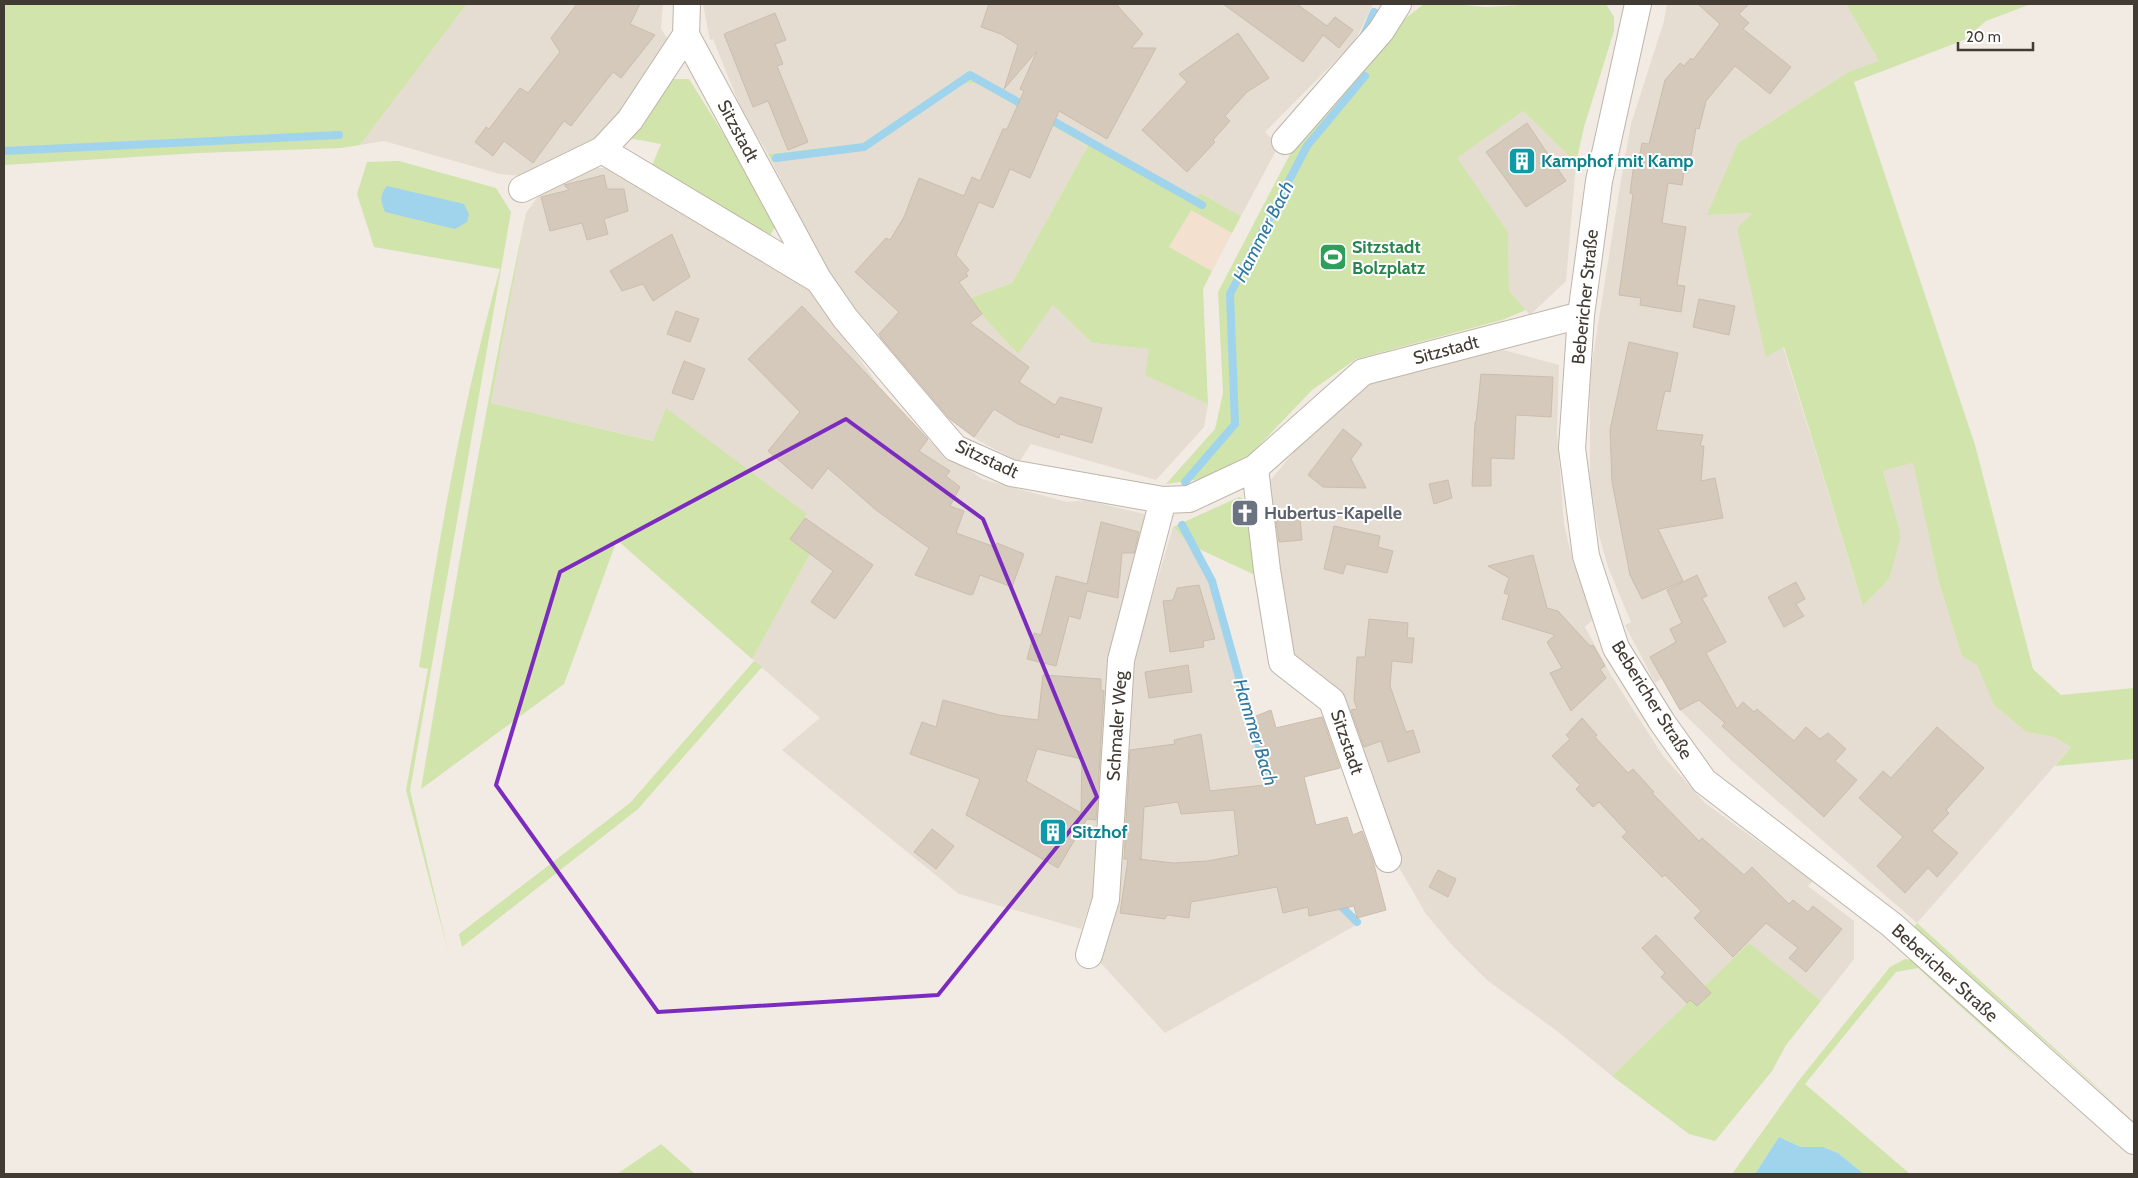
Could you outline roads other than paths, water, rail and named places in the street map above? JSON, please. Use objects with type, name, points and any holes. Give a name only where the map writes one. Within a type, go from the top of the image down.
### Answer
[{"type":"street","points":[[522,189],[602,150],[630,120],[686,35],[687,4]]},
{"type":"street","points":[[1285,141],[1381,31],[1398,4]]},
{"type":"street","name":"Bebericher Straße","points":[[1638,4],[1599,181],[1581,315],[1572,448],[1586,556],[1616,648],[1662,722],[1704,781],[1892,925],[2134,1141]]},
{"type":"street","name":"Sitzstadt","points":[[686,35],[818,279],[845,318],[956,448],[1011,473],[1163,500],[1189,499],[1255,468],[1363,372],[1581,315]]},
{"type":"street","name":"Sitzstadt","points":[[602,150],[818,279]]},
{"type":"street","name":"Sitzstadt","points":[[1255,468],[1267,570],[1282,662],[1332,701],[1388,859]]},
{"type":"street","name":"Schmaler Weg","points":[[1090,955],[1106,899],[1122,660],[1163,500]]},
{"type":"water","points":[[387,186],[464,204],[469,214],[467,222],[455,229],[385,212],[382,199],[383,192]]},
{"type":"water","points":[[1779,1137],[1801,1147],[1823,1147],[1838,1153],[1864,1174],[1755,1174]]},
{"type":"waterway","name":"Hammer Bach","points":[[1364,35],[1374,12]]},
{"type":"waterway","points":[[776,158],[864,147],[970,75],[1027,107]]},
{"type":"waterway","name":"Hammer Bach","points":[[1185,482],[1235,424],[1230,294],[1307,146],[1365,76]]},
{"type":"waterway","points":[[1046,117],[1202,205]]},
{"type":"waterway","points":[[4,151],[339,135]]},
{"type":"waterway","name":"Hammer Bach","points":[[1182,525],[1212,581],[1254,731],[1274,792]]},
{"type":"waterway","name":"Hammer Bach","points":[[1337,902],[1357,922]]},
{"type":"place","name":"Kamphof mit Kamp","points":[[1522,161]]},
{"type":"place","name":"Sitzstadt Bolzplatz","points":[[1333,257]]},
{"type":"place","name":"Hubertus-Kapelle","points":[[1245,513]]},
{"type":"place","name":"Sitzhof","points":[[1053,832]]}]
